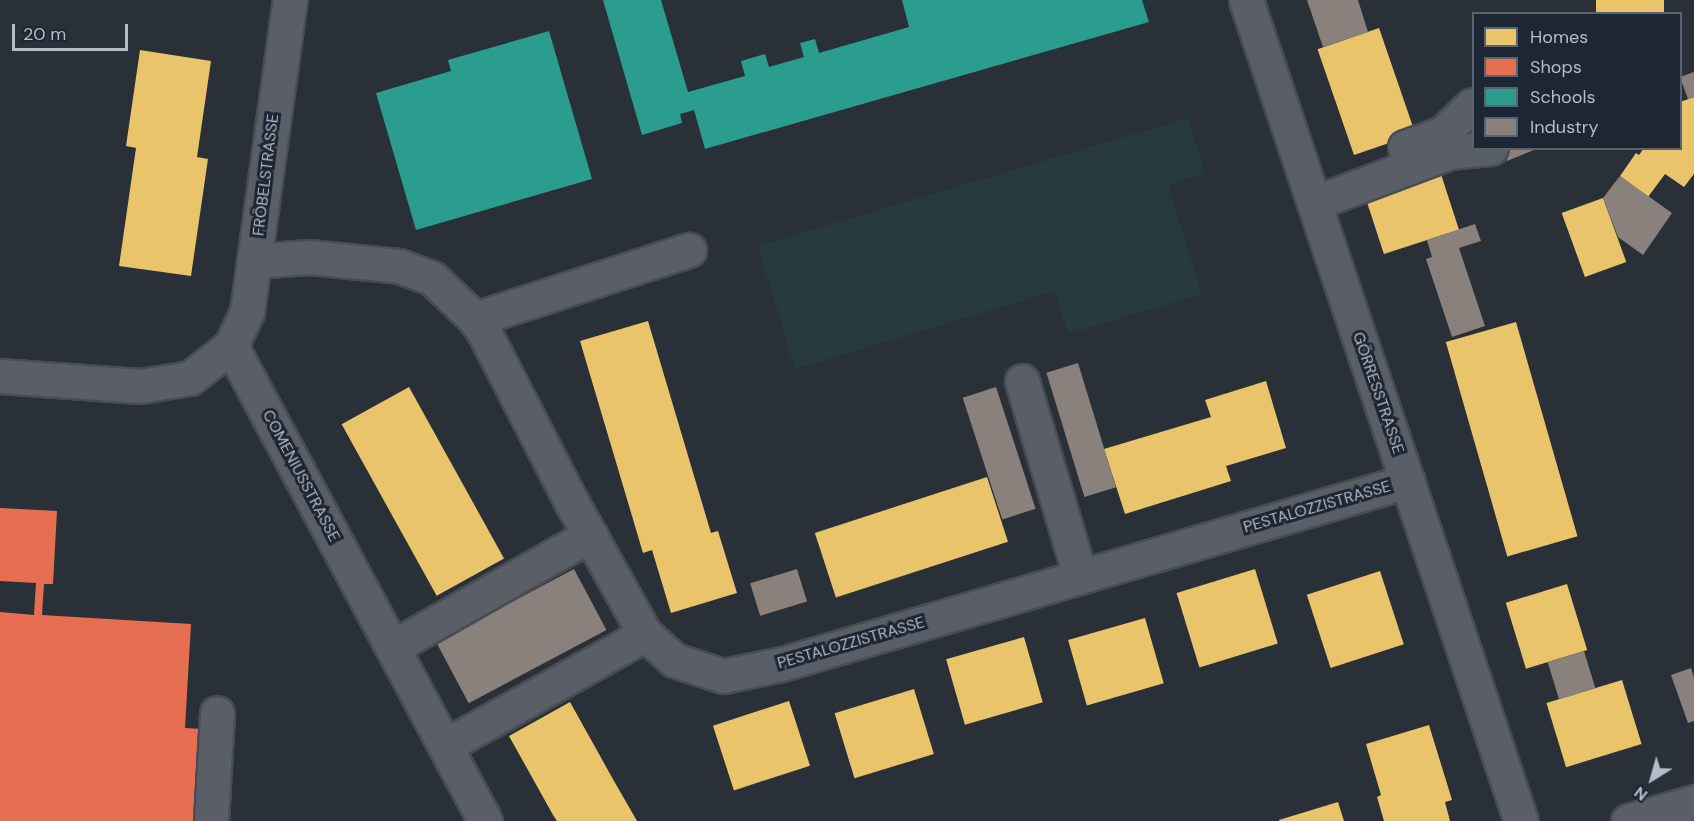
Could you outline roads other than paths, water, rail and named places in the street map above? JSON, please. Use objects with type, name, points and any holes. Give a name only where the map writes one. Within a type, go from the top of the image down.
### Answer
[{"type":"street","name":"FRÖBELSTRASSE","points":[[231,346],[247,312],[290,0]]},
{"type":"street","name":"GÖRRESSTRASSE","points":[[1246,0],[1521,821]]},
{"type":"street","points":[[1311,193],[1443,133],[1472,105]]},
{"type":"street","points":[[1311,193],[1450,152],[1472,150]]},
{"type":"street","points":[[476,319],[688,250]]},
{"type":"street","name":"PESTALOZZISTRASSE","points":[[255,261],[309,257],[399,266],[432,278],[476,319],[590,535],[645,633],[674,660],[723,676],[782,664],[1408,481]]},
{"type":"street","points":[[0,376],[140,386],[190,378],[231,346]]},
{"type":"street","name":"COMENIUSSTRASSE","points":[[231,346],[485,821]]},
{"type":"street","points":[[1022,381],[1080,576]]},
{"type":"street","points":[[393,647],[590,535]]},
{"type":"street","points":[[445,746],[645,633]]},
{"type":"street","points":[[211,821],[217,713]]},
{"type":"street","points":[[1628,821],[1694,802]]}]
